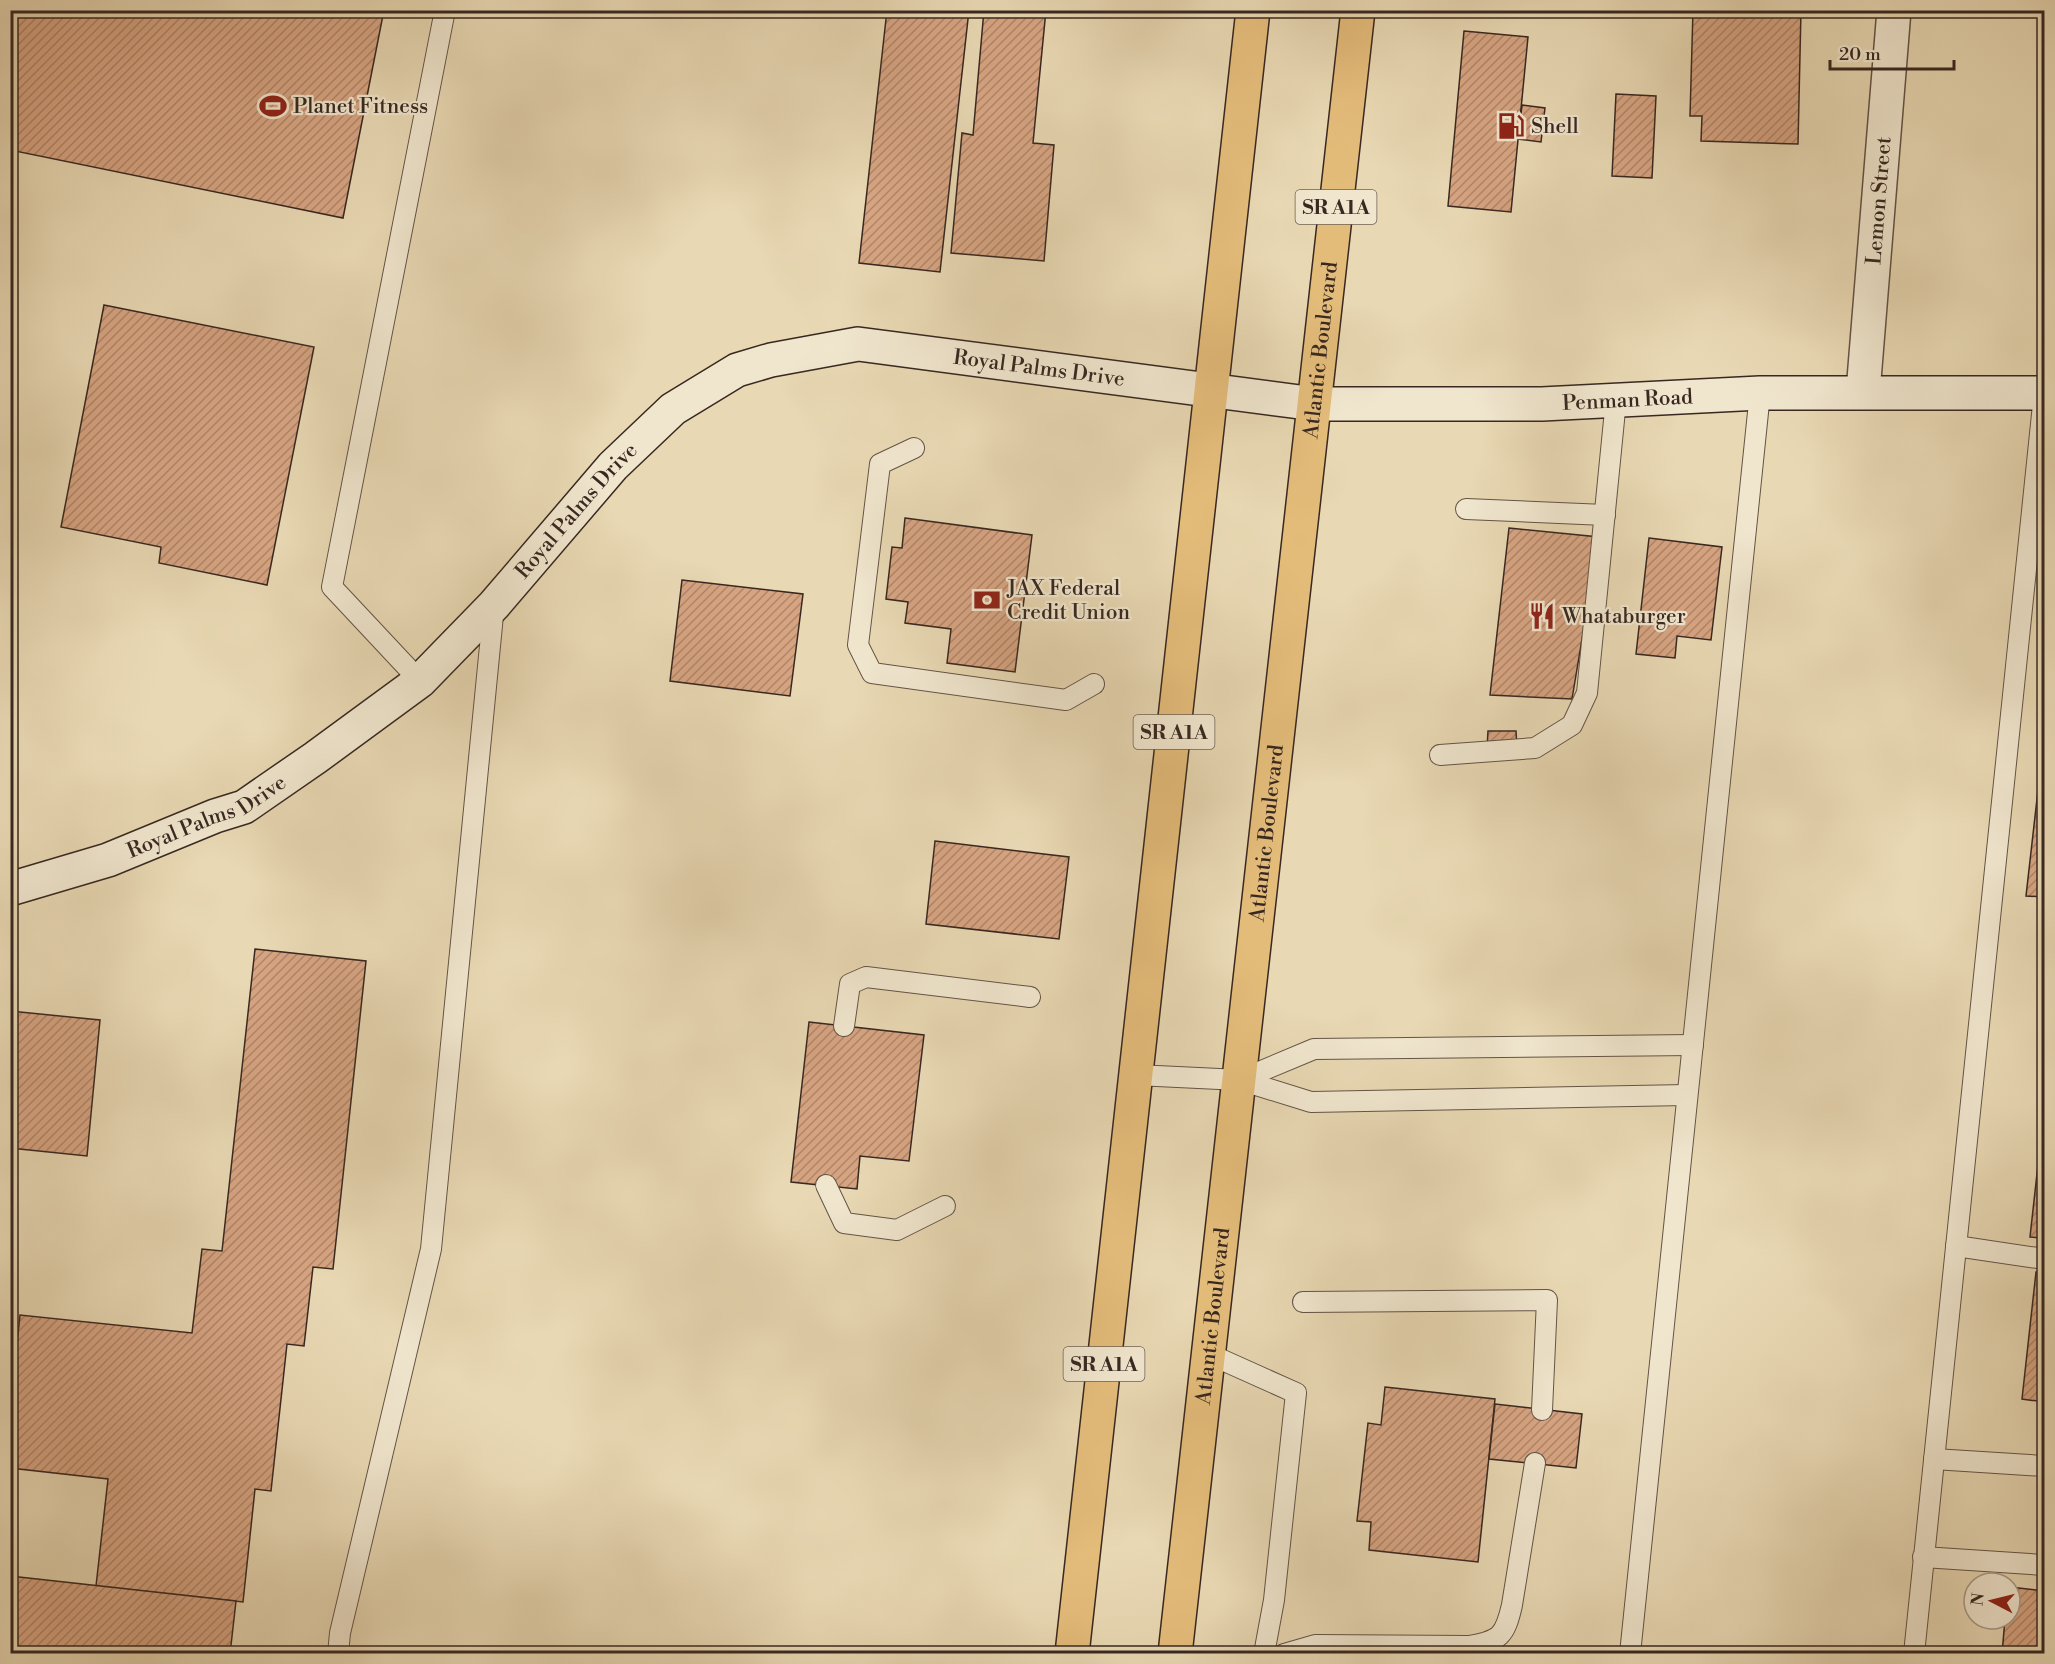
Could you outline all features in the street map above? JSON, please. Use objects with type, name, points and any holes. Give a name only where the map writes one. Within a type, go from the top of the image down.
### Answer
[{"type":"highway","name":"SR A1A","points":[[1072,1653],[1213,390],[1253,10]]},
{"type":"highway","name":"Atlantic Boulevard","points":[[1175,1653],[1316,404],[1358,10]]},
{"type":"street","name":"Lemon Street","points":[[1863,392],[1894,10]]},
{"type":"street","name":"Royal Palms Drive","points":[[10,890],[108,860],[215,816],[244,807],[420,681],[494,605],[613,466],[673,409],[737,369],[771,360],[858,344],[1213,390]]},
{"type":"street","name":"Penman Road","points":[[1213,390],[1316,404],[1542,404],[1760,393],[2044,394]]},
{"type":"lane","points":[[420,681],[332,587],[445,10]]},
{"type":"lane","points":[[1630,1653],[1760,393]]},
{"type":"lane","points":[[1914,1653],[2044,394]]},
{"type":"lane","points":[[1440,755],[1535,748],[1572,725],[1587,693],[1616,400]]},
{"type":"lane","points":[[914,448],[880,464],[858,645],[872,673],[1066,700],[1094,684]]},
{"type":"lane","points":[[1466,509],[1605,515]]},
{"type":"lane","points":[[338,1653],[340,1633],[431,1249],[494,605]]},
{"type":"lane","points":[[844,1026],[850,984],[866,977],[1030,997]]},
{"type":"lane","points":[[1240,1080],[1314,1049],[1693,1045]]},
{"type":"lane","points":[[1136,1075],[1240,1080],[1311,1102],[1687,1095]]},
{"type":"lane","points":[[825,1185],[844,1223],[897,1230],[945,1206]]},
{"type":"lane","points":[[1956,1246],[2044,1259]]},
{"type":"lane","points":[[1304,1302],[1547,1300],[1542,1410]]},
{"type":"lane","points":[[1209,1354],[1296,1393],[1274,1600],[1264,1653]]},
{"type":"lane","points":[[1934,1459],[2044,1466]]},
{"type":"lane","points":[[1284,1653],[1315,1645],[1469,1646],[1492,1642],[1507,1628],[1510,1617],[1535,1463]]},
{"type":"lane","points":[[1923,1557],[2044,1565]]},
{"type":"building","points":[[10,10],[384,10],[343,218],[10,150]]},
{"type":"building","points":[[887,10],[969,10],[940,272],[859,263]]},
{"type":"building","points":[[984,10],[1046,10],[1033,143],[1054,145],[1044,261],[951,253],[962,133],[973,135]]},
{"type":"building","points":[[1693,10],[1801,10],[1798,144],[1701,141],[1702,116],[1690,116]]},
{"type":"building","points":[[1464,31],[1528,37],[1511,212],[1448,206]]},
{"type":"building","points":[[1616,94],[1656,96],[1652,178],[1612,176]]},
{"type":"building","points":[[1522,105],[1545,108],[1541,142],[1518,139]]},
{"type":"building","points":[[104,305],[314,347],[267,585],[159,563],[161,547],[61,527]]},
{"type":"building","points":[[905,518],[1032,535],[1015,672],[947,663],[951,629],[905,623],[908,602],[886,599],[892,547],[902,548]]},
{"type":"building","name":"Whataburger","points":[[1509,528],[1599,537],[1572,699],[1490,695]]},
{"type":"building","points":[[1649,538],[1722,547],[1711,640],[1677,636],[1675,658],[1636,654]]},
{"type":"building","points":[[682,580],[803,594],[790,696],[670,681]]},
{"type":"building","points":[[1488,731],[1516,731],[1517,748],[1487,748]]},
{"type":"building","points":[[2044,737],[2044,897],[2026,896]]},
{"type":"building","points":[[935,841],[1069,857],[1059,939],[926,924]]},
{"type":"building","points":[[255,949],[366,961],[333,1269],[313,1267],[304,1346],[287,1344],[271,1491],[255,1489],[243,1602],[96,1586],[108,1479],[10,1468],[10,1409],[20,1315],[192,1333],[202,1249],[222,1251]]},
{"type":"building","points":[[2044,968],[2044,1011],[2039,1010]]},
{"type":"building","points":[[10,1011],[100,1020],[87,1156],[10,1148]]},
{"type":"building","points":[[809,1022],[924,1035],[909,1161],[860,1156],[857,1189],[791,1182]]},
{"type":"building","points":[[2044,1110],[2044,1238],[2030,1237]]},
{"type":"building","points":[[2036,1272],[2044,1273],[2044,1402],[2022,1399]]},
{"type":"building","points":[[1385,1387],[1495,1399],[1478,1562],[1369,1550],[1371,1522],[1357,1521],[1368,1423],[1381,1425]]},
{"type":"building","points":[[1495,1404],[1582,1414],[1576,1468],[1489,1459]]},
{"type":"building","points":[[10,1576],[236,1601],[230,1654],[10,1654]]},
{"type":"building","points":[[2022,1588],[2044,1591],[2044,1654],[2002,1654],[2004,1631],[2022,1631]]},
{"type":"place","name":"Planet Fitness","points":[[273,106]]},
{"type":"place","name":"Shell","points":[[1511,126]]},
{"type":"place","name":"JAX Federal Credit Union","points":[[987,600]]},
{"type":"place","name":"Whataburger","points":[[1542,616]]}]
